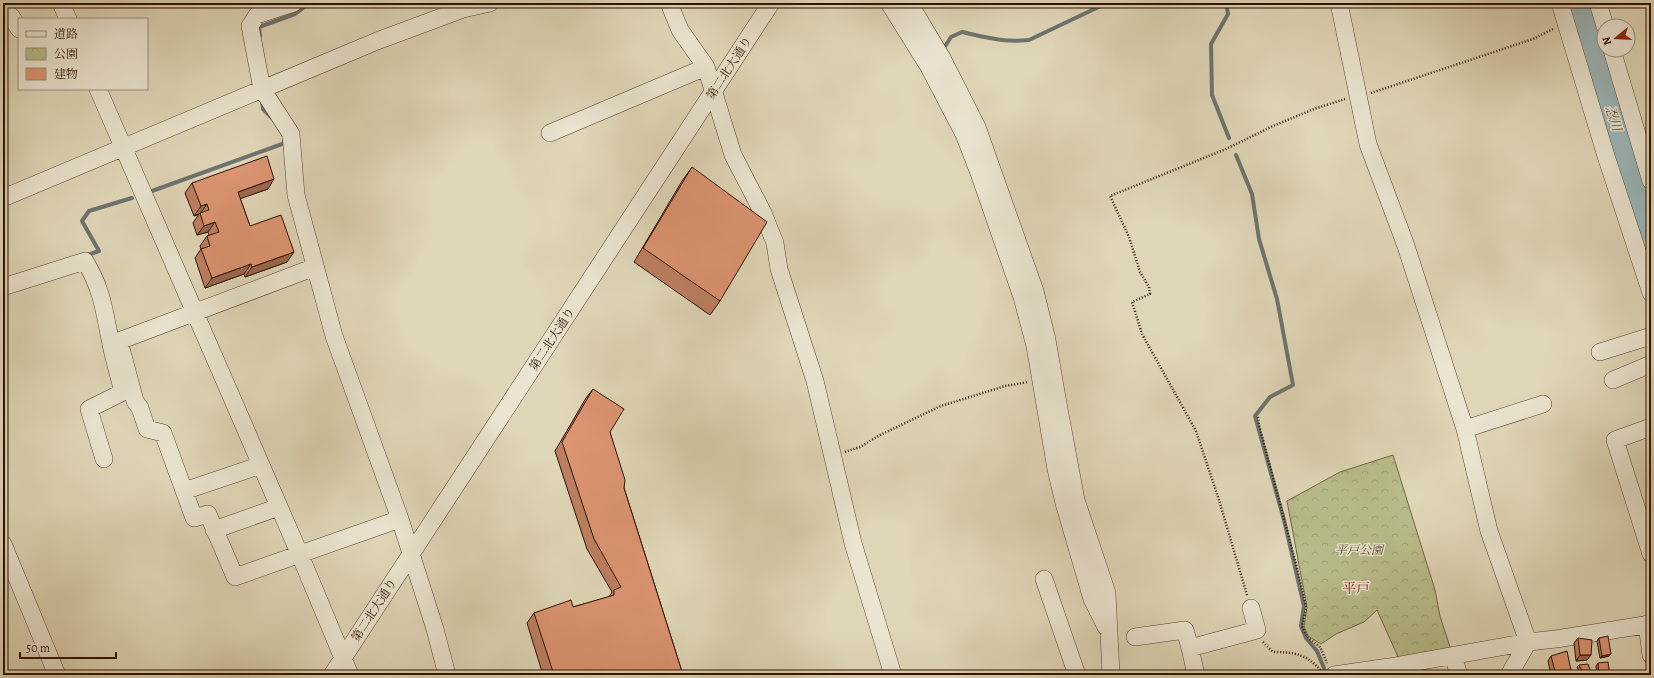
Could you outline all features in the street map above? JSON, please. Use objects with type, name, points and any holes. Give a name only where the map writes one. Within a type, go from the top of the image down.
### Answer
[{"type":"street","points":[[61,3],[68,18]]},
{"type":"street","points":[[294,3],[257,15],[250,26],[262,89],[291,134],[296,195],[334,336],[400,519],[410,555],[435,629],[447,675]]},
{"type":"street","points":[[3,198],[262,89],[420,25],[463,9],[490,3]]},
{"type":"street","points":[[669,3],[680,30],[706,67],[733,155],[763,213],[775,243],[779,269],[815,381],[853,543],[893,675]]},
{"type":"street","name":"第二北大通り","points":[[332,675],[771,3]]},
{"type":"street","points":[[889,3],[929,67],[964,134],[1047,340],[1073,484],[1107,593],[1111,675]]},
{"type":"street","points":[[909,3],[942,58],[977,127],[1028,293],[1035,346],[1056,469],[1064,504],[1092,599],[1109,632]]},
{"type":"street","points":[[1339,3],[1368,144],[1406,246],[1465,429],[1489,531],[1528,642],[1509,675]]},
{"type":"street","points":[[1560,3],[1606,156],[1651,293]]},
{"type":"street","points":[[1598,3],[1602,18]]},
{"type":"street","points":[[1614,58],[1651,181]]},
{"type":"street","points":[[550,133],[706,67]]},
{"type":"street","points":[[98,90],[300,555],[350,675]]},
{"type":"street","points":[[3,287],[85,261],[96,278],[115,343],[135,401],[140,408],[147,429],[164,433],[194,518],[208,514],[235,577],[400,519]]},
{"type":"street","points":[[115,343],[315,267]]},
{"type":"street","points":[[1600,352],[1651,336]]},
{"type":"street","points":[[104,459],[89,409],[123,392],[115,343]]},
{"type":"street","points":[[1613,380],[1651,364]]},
{"type":"street","points":[[1465,429],[1543,404]]},
{"type":"street","points":[[1651,427],[1616,440],[1651,554]]},
{"type":"street","points":[[184,491],[261,465]]},
{"type":"street","points":[[214,530],[279,507]]},
{"type":"street","points":[[3,544],[57,675]]},
{"type":"street","points":[[1044,579],[1077,675]]},
{"type":"street","points":[[1190,648],[1257,630],[1251,608]]},
{"type":"street","points":[[1331,671],[1390,671],[1453,656],[1528,642],[1649,624],[1651,655]]},
{"type":"street","points":[[1135,637],[1185,630],[1196,675]]},
{"type":"street","points":[[1453,656],[1459,675]]},
{"type":"path","points":[[1251,608],[1219,500],[1196,431],[1142,334],[1132,302],[1150,294],[1149,288],[1140,272],[1128,237],[1110,196],[1226,150],[1273,126],[1314,109],[1353,96],[1359,97],[1533,39],[1566,22]]},
{"type":"path","points":[[833,456],[860,447],[880,435],[941,406],[1005,386],[1041,380]]},
{"type":"path","points":[[1258,417],[1305,602],[1306,608],[1302,626],[1307,637],[1320,647],[1331,671]]},
{"type":"path","points":[[1257,630],[1263,643],[1273,652],[1288,652],[1304,656],[1314,662],[1324,675]]},
{"type":"green space","name":"平戸公園","points":[[1393,455],[1435,590],[1440,616],[1451,650],[1399,659],[1377,610],[1364,622],[1336,634],[1321,644],[1308,636],[1304,626],[1307,607],[1287,501],[1340,472]]},
{"type":"building","points":[[267,156],[274,179],[238,192],[250,226],[281,215],[294,252],[252,267],[251,264],[212,278],[201,249],[210,246],[207,236],[219,232],[215,222],[204,226],[200,213],[209,210],[207,204],[201,206],[192,183]]},
{"type":"building","points":[[692,167],[767,222],[720,301],[643,248]]},
{"type":"building","points":[[593,389],[624,409],[610,432],[625,480],[624,488],[683,675],[554,675],[534,613],[571,600],[573,607],[614,595],[614,590],[621,587],[594,539],[562,442]]},
{"type":"building","points":[[1608,636],[1611,654],[1602,656],[1599,638]]},
{"type":"building","points":[[1578,638],[1592,640],[1591,655],[1580,655]]},
{"type":"building","points":[[1567,651],[1572,675],[1556,675],[1551,656]]},
{"type":"building","points":[[1608,662],[1610,675],[1599,675],[1598,663]]},
{"type":"building","points":[[1588,664],[1592,675],[1584,675],[1579,665]]},
{"type":"waterway","points":[[260,36],[259,27],[295,14],[310,3]]},
{"type":"waterway","points":[[899,3],[904,11]]},
{"type":"waterway","points":[[942,51],[951,37],[962,32],[1003,40],[1029,40],[1107,3]]},
{"type":"waterway","points":[[1226,3],[1228,14],[1211,44],[1212,95],[1229,138]]},
{"type":"waterway","name":"忍川","points":[[1578,3],[1593,55],[1651,232]]},
{"type":"waterway","points":[[262,101],[263,109],[272,118]]},
{"type":"waterway","points":[[152,191],[285,143],[284,141]]},
{"type":"waterway","points":[[1236,155],[1252,194],[1259,239],[1277,299],[1293,385],[1270,397],[1255,416],[1284,520],[1304,606],[1301,626],[1306,638],[1317,651],[1324,668]]},
{"type":"waterway","points":[[85,256],[99,251],[82,221],[89,211],[132,198]]},
{"type":"district","name":"平戸","points":[[1356,588]]}]
